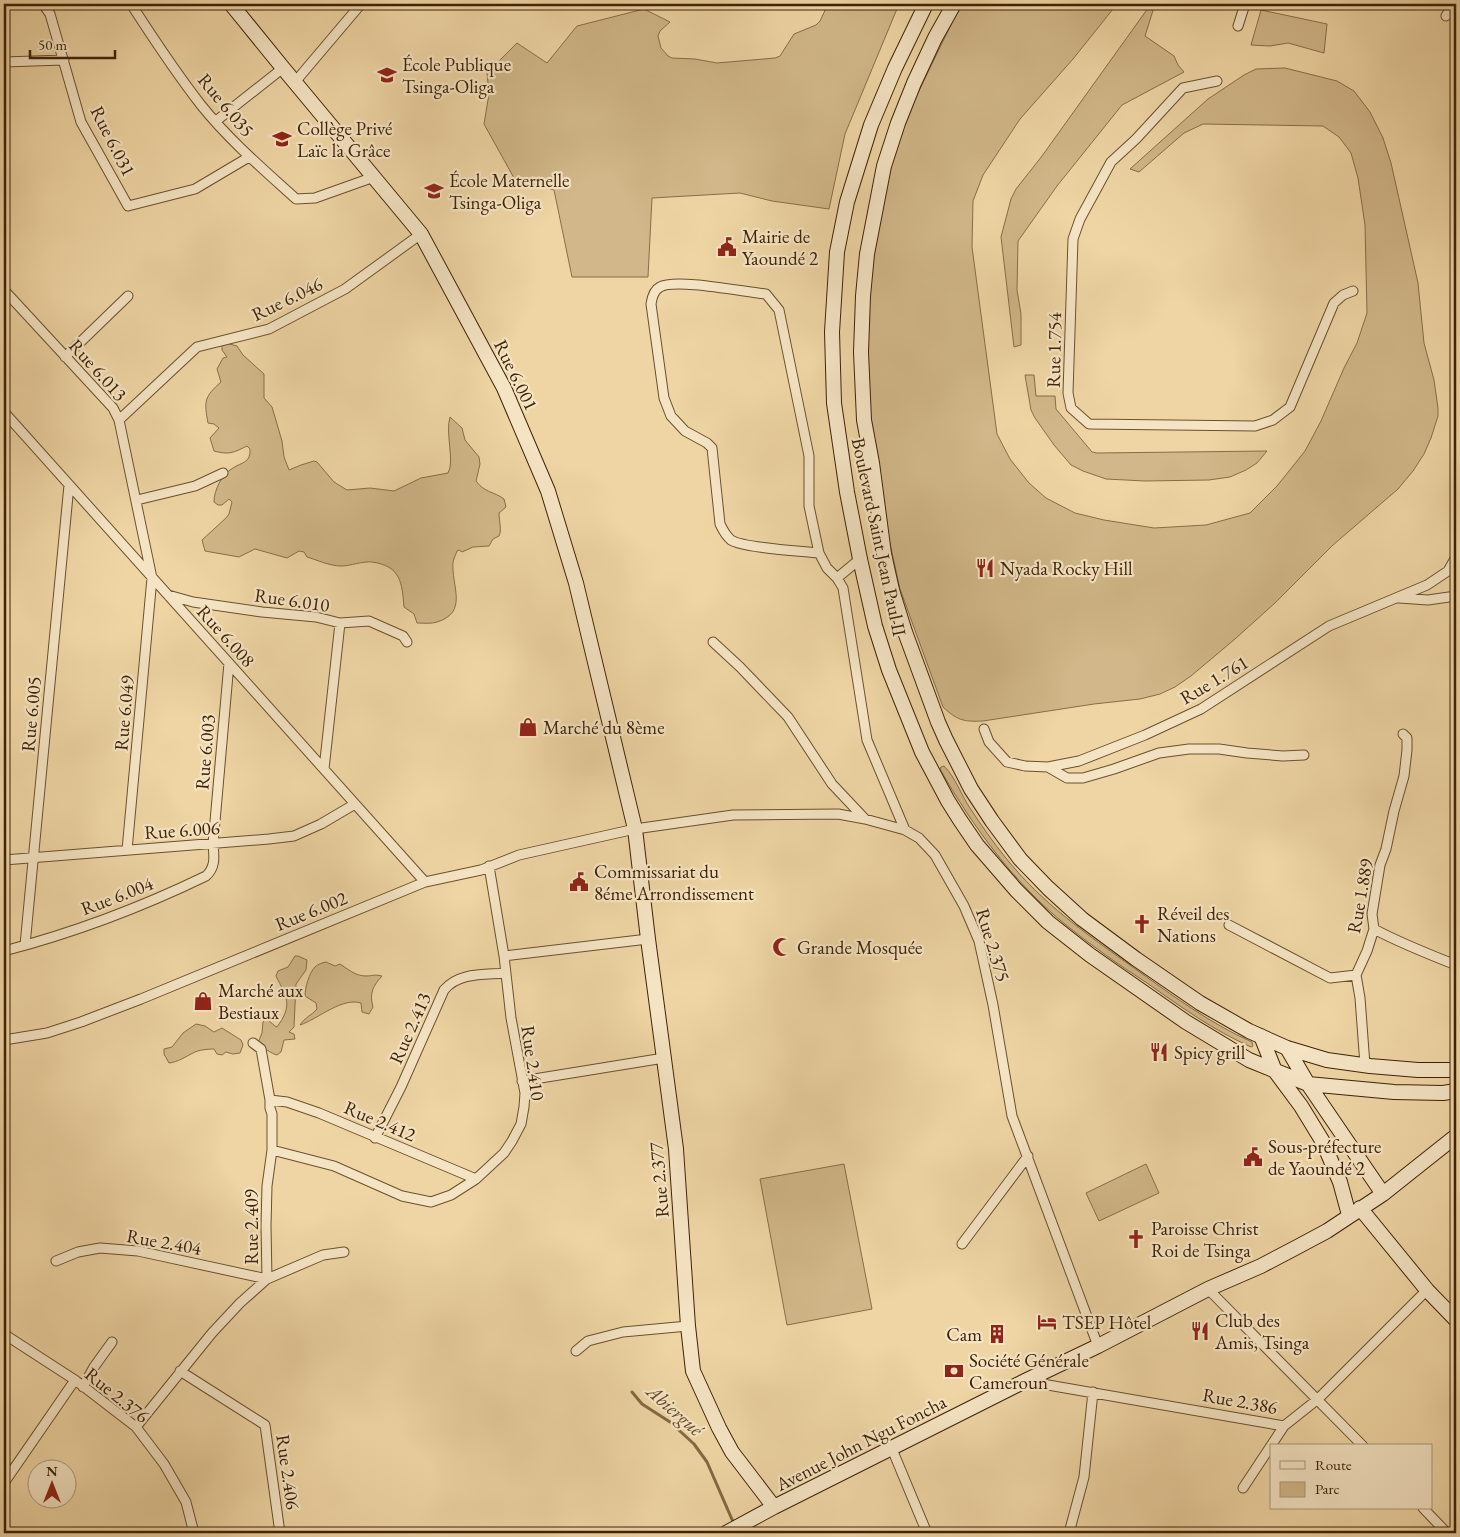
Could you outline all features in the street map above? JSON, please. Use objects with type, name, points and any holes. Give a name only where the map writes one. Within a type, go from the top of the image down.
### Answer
[{"type":"main road","name":"Boulevard Saint Jean Paul II","points":[[926,4],[895,68],[871,124],[847,202],[837,252],[832,332],[834,403],[847,492],[860,559],[875,626],[889,670],[915,735],[948,801],[977,844],[1016,890],[1048,922],[1090,955],[1186,1022],[1249,1060],[1308,1084],[1394,1092],[1456,1092]]},
{"type":"main road","name":"Boulevard Saint Jean Paul II","points":[[954,4],[934,38],[914,83],[884,166],[867,254],[861,352],[864,420],[872,463],[884,554],[900,615],[946,740],[971,789],[1020,859],[1048,888],[1097,931],[1200,1003],[1249,1031],[1286,1048],[1327,1060],[1418,1070],[1456,1070]]},
{"type":"main road","name":"Rue 6.001","points":[[235,5],[282,68],[421,234],[504,388],[548,491],[576,583],[636,829]]},
{"type":"main road","name":"Rue 2.377","points":[[636,829],[648,939],[679,1176],[688,1326],[693,1371],[732,1452],[774,1507]]},
{"type":"main road","points":[[1261,1036],[1275,1072],[1301,1106],[1323,1142],[1355,1212],[1456,1320]]},
{"type":"main road","points":[[1286,1048],[1308,1084],[1383,1194]]},
{"type":"main road","name":"Avenue John Ngu Foncha","points":[[726,1533],[774,1507],[1098,1346],[1208,1289],[1261,1266],[1326,1231],[1383,1194],[1456,1136]]},
{"type":"street","name":"Rue 6.031","points":[[43,4],[50,14],[81,122],[128,206],[194,189],[249,157]]},
{"type":"street","name":"Rue 6.035","points":[[131,4],[201,104],[249,157],[296,199],[315,198],[374,177]]},
{"type":"street","points":[[295,82],[361,4]]},
{"type":"street","points":[[1238,26],[1244,4]]},
{"type":"street","points":[[1446,16],[1453,4]]},
{"type":"street","points":[[4,62],[64,60]]},
{"type":"street","points":[[216,121],[282,68]]},
{"type":"street","name":"Rue 1.754","points":[[1217,81],[1183,88],[1111,162],[1080,219],[1073,239],[1068,393],[1071,408],[1089,424],[1255,426],[1273,420],[1290,407],[1334,303],[1343,294],[1353,291]]},
{"type":"street","name":"Rue 6.046","points":[[119,420],[197,347],[269,330],[345,289],[421,234]]},
{"type":"street","points":[[819,553],[746,545],[732,541],[724,534],[720,524],[712,448],[707,443],[685,432],[671,416],[664,398],[651,304],[657,288],[666,284],[686,284],[766,294],[779,310],[809,456],[809,506],[819,553],[827,568],[837,578],[843,588],[867,740],[905,830]]},
{"type":"street","name":"Rue 6.013","points":[[4,290],[112,408],[119,420],[152,578]]},
{"type":"street","points":[[65,358],[128,296]]},
{"type":"street","name":"Rue 6.008","points":[[4,412],[425,882]]},
{"type":"street","points":[[137,500],[196,486],[223,473]]},
{"type":"street","name":"Rue 6.005","points":[[25,945],[69,485]]},
{"type":"street","name":"Rue 1.761","points":[[984,729],[989,742],[1007,762],[1025,766],[1048,767],[1079,761],[1145,735],[1201,709],[1329,626],[1427,585],[1448,571],[1456,557]]},
{"type":"street","points":[[837,578],[860,559]]},
{"type":"street","name":"Rue 6.049","points":[[127,850],[152,578]]},
{"type":"street","name":"Rue 6.010","points":[[168,595],[193,602],[262,612],[316,617],[340,623],[369,621],[403,636],[407,642]]},
{"type":"street","points":[[1398,598],[1428,600],[1456,596]]},
{"type":"street","points":[[324,769],[340,623]]},
{"type":"street","points":[[713,642],[788,716],[832,784],[865,819]]},
{"type":"street","name":"Rue 6.003","points":[[213,844],[229,663]]},
{"type":"street","name":"Rue 1.889","points":[[1356,976],[1374,929],[1372,914],[1380,865],[1386,849],[1404,776],[1407,738],[1404,734]]},
{"type":"street","points":[[1048,767],[1067,778],[1083,778],[1159,753],[1189,749],[1219,749],[1283,756],[1304,755]]},
{"type":"street","name":"Rue 6.006","points":[[4,860],[294,836],[321,824],[355,804]]},
{"type":"street","name":"Rue 2.375","points":[[636,829],[733,815],[838,814],[905,830],[919,838],[935,855],[964,906],[979,940],[993,1005],[1012,1116],[1098,1346]]},
{"type":"street","name":"Rue 6.002","points":[[4,1040],[47,1033],[81,1022],[425,882],[481,870],[520,855],[636,829]]},
{"type":"street","name":"Rue 6.004","points":[[4,951],[56,936],[151,901],[206,876],[212,871],[214,863],[213,844]]},
{"type":"street","name":"Rue 2.410","points":[[272,1150],[334,1166],[402,1196],[431,1202],[451,1195],[476,1178],[504,1153],[521,1124],[524,1093],[511,1018],[504,956],[490,866]]},
{"type":"street","points":[[1229,925],[1330,978],[1356,976],[1360,998],[1365,1065]]},
{"type":"street","points":[[1374,929],[1456,965]]},
{"type":"street","points":[[504,956],[648,939]]},
{"type":"street","name":"Rue 2.413","points":[[375,1138],[401,1087],[444,990],[452,982],[461,978],[506,973]]},
{"type":"street","name":"Rue 2.409","points":[[136,1427],[212,1333],[240,1303],[267,1279],[266,1218],[267,1186],[272,1150],[272,1114],[261,1048],[253,1043]]},
{"type":"street","points":[[522,1081],[664,1058]]},
{"type":"street","name":"Rue 2.412","points":[[270,1100],[287,1102],[303,1108],[476,1178]]},
{"type":"street","points":[[962,1244],[1028,1156]]},
{"type":"street","name":"Rue 2.404","points":[[56,1261],[78,1252],[100,1248],[138,1251],[267,1279]]},
{"type":"street","points":[[267,1279],[323,1255],[344,1252]]},
{"type":"street","points":[[1208,1289],[1361,1444]]},
{"type":"street","name":"Rue 2.386","points":[[1025,1381],[1045,1386],[1093,1392],[1284,1426],[1318,1399],[1427,1290]]},
{"type":"street","points":[[576,1351],[588,1341],[622,1332],[688,1326]]},
{"type":"street","name":"Rue 2.376","points":[[4,1334],[75,1380],[136,1427],[164,1464],[186,1502],[194,1533]]},
{"type":"street","points":[[83,1387],[94,1367],[112,1342]]},
{"type":"street","name":"Rue 2.406","points":[[180,1371],[265,1425],[280,1533]]},
{"type":"street","points":[[4,1483],[75,1380]]},
{"type":"street","points":[[1069,1533],[1084,1477],[1093,1392]]},
{"type":"street","points":[[1272,1444],[1284,1426]]},
{"type":"street","points":[[1243,1488],[1270,1447]]},
{"type":"street","points":[[892,1449],[927,1533]]},
{"type":"street","points":[[1425,1510],[1447,1533]]},
{"type":"green space","points":[[828,4],[899,4],[845,134],[829,209],[772,201],[740,193],[652,198],[648,277],[572,277],[554,190],[514,178],[484,124],[489,94],[487,73],[517,43],[547,63],[577,26],[644,9],[670,22],[660,31],[658,36],[661,48],[672,58],[695,59],[717,63],[775,58],[780,56],[794,34],[816,25],[820,21]]},
{"type":"green space","points":[[961,4],[1117,4],[1073,59],[1020,119],[983,175],[973,201],[972,247],[997,434],[1010,459],[1029,483],[1046,498],[1075,513],[1154,528],[1206,525],[1250,513],[1277,486],[1305,451],[1357,343],[1367,313],[1365,225],[1358,178],[1351,153],[1339,137],[1323,126],[1203,124],[1184,133],[1139,172],[1130,169],[1208,99],[1244,75],[1256,69],[1285,68],[1337,81],[1354,91],[1370,112],[1383,138],[1391,163],[1418,283],[1424,343],[1434,380],[1438,416],[1431,438],[1424,454],[1413,471],[1398,489],[1333,545],[1275,603],[1235,639],[1191,676],[1160,694],[1140,699],[983,721],[961,719],[952,715],[943,707],[900,589],[889,539],[870,419],[866,344],[873,248],[887,176],[900,130]]},
{"type":"green space","points":[[1151,4],[1155,4],[1145,36],[1174,56],[1184,72],[1122,105],[1057,186],[1018,241],[1017,290],[1021,314],[1021,345],[1014,347],[1001,237],[1011,199],[1016,189],[1042,156]]},
{"type":"green space","points":[[1261,10],[1327,24],[1324,53],[1288,43],[1270,46],[1251,45]]},
{"type":"green space","points":[[226,343],[237,346],[243,355],[264,374],[264,398],[272,407],[289,470],[314,461],[334,482],[347,490],[370,488],[394,491],[421,478],[448,473],[451,462],[450,417],[462,428],[465,440],[479,457],[480,464],[476,481],[486,490],[504,499],[506,507],[499,513],[500,534],[493,539],[489,546],[473,547],[462,552],[457,551],[453,562],[456,605],[453,612],[447,618],[435,623],[417,623],[414,614],[404,607],[401,583],[398,577],[389,567],[382,564],[368,562],[337,566],[307,557],[304,552],[299,551],[287,558],[255,549],[239,557],[205,551],[202,540],[226,518],[232,502],[229,499],[222,505],[218,505],[214,502],[217,488],[225,474],[245,462],[250,454],[250,449],[247,446],[231,453],[214,451],[210,438],[219,428],[214,424],[208,423],[206,404],[208,396],[221,382],[217,369],[223,358],[227,357],[222,350],[222,344]]},
{"type":"green space","points":[[1025,375],[1034,375],[1036,396],[1055,396],[1056,409],[1092,452],[1267,451],[1257,463],[1230,477],[1209,480],[1145,481],[1106,479],[1071,465],[1054,445],[1031,410]]},
{"type":"green space","points":[[944,766],[987,833],[1019,874],[1050,904],[1082,930],[1162,988],[1206,1017],[1252,1042],[1253,1046],[1251,1047],[1210,1026],[1096,948],[1047,909],[1012,872],[981,833],[940,769]]},
{"type":"green space","points":[[295,956],[307,960],[306,970],[296,984],[294,1027],[289,1032],[294,1034],[295,1039],[284,1040],[281,1052],[277,1055],[258,1043],[262,1033],[263,1022],[268,1020],[277,1027],[285,1013],[287,1001],[276,976],[278,971],[288,967]]},
{"type":"green space","points":[[326,962],[335,966],[340,964],[358,975],[382,976],[373,990],[371,998],[373,1007],[369,1014],[362,1012],[361,1003],[346,1003],[300,1025],[317,1009],[316,1003],[305,996],[309,977],[316,966]]},
{"type":"green space","points":[[196,1024],[205,1026],[214,1032],[222,1028],[241,1040],[243,1045],[240,1053],[226,1052],[222,1055],[217,1054],[214,1049],[203,1050],[169,1063],[164,1054],[164,1049],[172,1047],[183,1033]]},
{"type":"green space","points":[[844,1164],[872,1309],[787,1325],[760,1179]]},
{"type":"green space","points":[[1146,1164],[1159,1193],[1099,1221],[1086,1193]]},
{"type":"waterway","name":"Abiergué","points":[[632,1392],[642,1404],[670,1422],[694,1444],[707,1462],[734,1524]]},
{"type":"place","name":"École Publique Tsinga-Oliga","points":[[387,75]]},
{"type":"place","name":"Collège Privé Laïc la Grâce","points":[[282,139]]},
{"type":"place","name":"École Maternelle Tsinga-Oliga","points":[[434,191]]},
{"type":"place","name":"Mairie de Yaoundé 2","points":[[727,247]]},
{"type":"place","name":"Nyada Rocky Hill","points":[[985,568]]},
{"type":"place","name":"Marché du 8ème","points":[[528,727]]},
{"type":"place","name":"Commissariat du 8éme Arrondissement","points":[[579,882]]},
{"type":"place","name":"Réveil des Nations","points":[[1142,924]]},
{"type":"place","name":"Grande Mosquée","points":[[782,947]]},
{"type":"place","name":"Marché aux Bestiaux","points":[[203,1001]]},
{"type":"place","name":"Spicy grill","points":[[1159,1052]]},
{"type":"place","name":"Sous-préfecture de Yaoundé 2","points":[[1253,1157]]},
{"type":"place","name":"Paroisse Christ Roi de Tsinga","points":[[1136,1239]]},
{"type":"place","name":"TSEP Hôtel","points":[[1047,1322]]},
{"type":"place","name":"Club des Amis, Tsinga","points":[[1200,1331]]},
{"type":"place","name":"Cam","points":[[997,1334]]},
{"type":"place","name":"Société Générale Cameroun","points":[[954,1371]]}]
